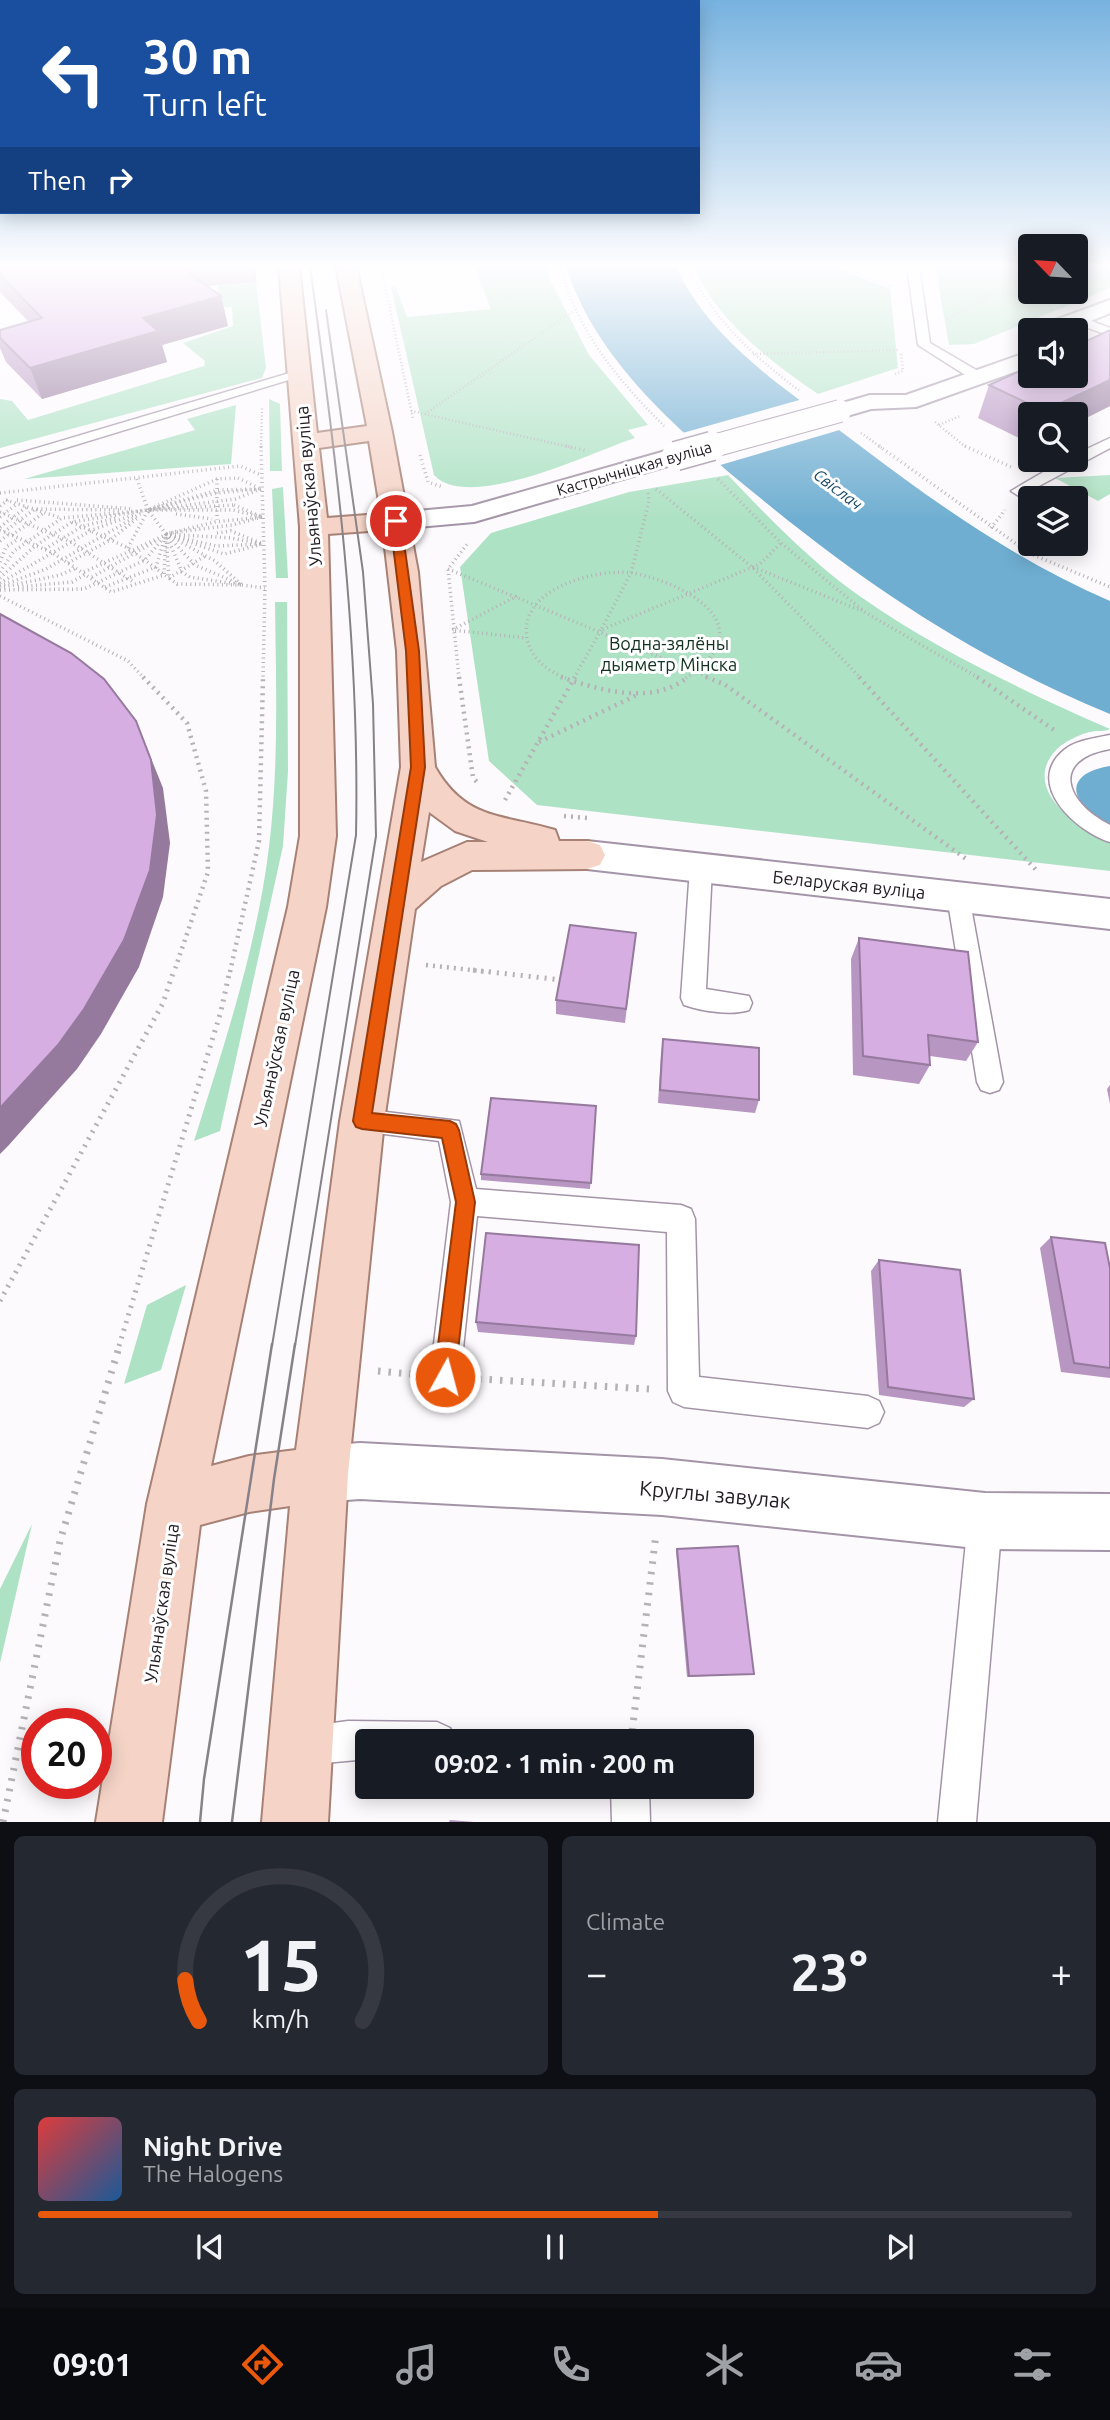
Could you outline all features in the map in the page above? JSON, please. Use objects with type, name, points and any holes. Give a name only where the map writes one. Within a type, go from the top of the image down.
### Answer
[{"type":"main road","name":"Ульянаўская вуліца","points":[[129,1822],[175,1504],[307,907],[318,836],[314,527],[296,351]]},
{"type":"main road","points":[[295,1822],[320,1474],[362,1121],[418,767],[412,651],[396,521],[363,351]]},
{"type":"main road","points":[[306,442],[380,432]]},
{"type":"main road","points":[[314,527],[396,521]]},
{"type":"main road","points":[[418,767],[445,808],[459,818],[587,855]]},
{"type":"main road","points":[[395,904],[428,876],[467,856],[587,855]]},
{"type":"main road","points":[[175,1504],[249,1484],[320,1474]]},
{"type":"street","name":"Кастрычніцкая вуліца","points":[[396,521],[474,514],[674,445],[846,418],[888,387],[993,351]]},
{"type":"street","name":"Кастрычніцкая вуліца","points":[[870,402],[908,402],[1018,363]]},
{"type":"street","name":"Беларуская вуліца","points":[[587,855],[701,868],[961,873],[1110,914]]},
{"type":"street","name":"Круглы завулак","points":[[320,1474],[360,1471],[662,1487],[985,1521],[1110,1522]]},
{"type":"lane","points":[[935,351],[978,377]]},
{"type":"lane","points":[[0,464],[298,375]]},
{"type":"lane","points":[[1088,454],[1110,442]]},
{"type":"lane","points":[[1028,486],[1054,472]]},
{"type":"lane","points":[[1110,742],[1081,748],[1060,772],[1058,785],[1064,802],[1078,816],[1110,834]]},
{"type":"lane","points":[[701,868],[693,998],[740,1003]]},
{"type":"lane","points":[[961,873],[990,1082]]},
{"type":"lane","points":[[362,1121],[450,1130],[466,1202],[445,1377]]},
{"type":"lane","points":[[466,1202],[681,1219],[684,1391],[868,1412]]},
{"type":"lane","points":[[957,1822],[985,1521]]},
{"type":"lane","points":[[300,1747],[355,1740]]},
{"type":"lane","points":[[630,1799],[631,1822]]},
{"type":"path","points":[[399,351],[414,423]]},
{"type":"path","points":[[424,414],[515,351]]},
{"type":"path","points":[[602,351],[622,382],[674,445]]},
{"type":"path","points":[[750,351],[809,397]]},
{"type":"path","points":[[753,354],[859,351]]},
{"type":"path","points":[[3,1822],[60,1541],[221,1011],[258,841],[265,588],[261,489],[262,402]]},
{"type":"path","points":[[411,411],[601,453]]},
{"type":"path","points":[[846,418],[1029,553],[1110,587]]},
{"type":"path","points":[[939,425],[970,450],[1018,470]]},
{"type":"path","points":[[418,448],[428,482],[448,488]]},
{"type":"path","points":[[6,500],[3,493],[240,466],[261,475]]},
{"type":"path","points":[[711,471],[781,543],[866,613]]},
{"type":"path","points":[[0,586],[46,569],[100,535],[217,479],[238,478],[261,489]]},
{"type":"path","points":[[137,479],[148,510],[195,565],[242,585]]},
{"type":"path","points":[[169,579],[195,565],[216,546],[217,479]]},
{"type":"path","points":[[0,586],[92,530],[217,487],[261,489]]},
{"type":"path","points":[[45,550],[83,526],[217,493],[261,489]]},
{"type":"path","points":[[0,586],[35,546],[72,522],[235,499],[261,489]]},
{"type":"path","points":[[656,489],[752,566],[843,659],[1037,872]]},
{"type":"path","points":[[499,808],[573,684],[631,573],[649,501],[647,491]]},
{"type":"path","points":[[0,506],[6,500],[148,510],[217,519],[262,517]]},
{"type":"path","points":[[6,500],[92,530],[128,548],[177,584],[242,585]]},
{"type":"path","points":[[0,517],[16,503],[148,510]]},
{"type":"path","points":[[0,572],[14,551],[62,518],[234,505],[262,517]]},
{"type":"path","points":[[0,541],[13,516],[26,506],[217,512],[233,510],[262,517]]},
{"type":"path","points":[[5,532],[35,509],[148,510]]},
{"type":"path","points":[[5,532],[30,522],[43,512],[148,510]]},
{"type":"path","points":[[68,563],[110,540],[148,510]]},
{"type":"path","points":[[128,548],[148,510]]},
{"type":"path","points":[[2,513],[46,528],[81,546],[135,584]]},
{"type":"path","points":[[92,577],[136,554],[166,534],[262,517]]},
{"type":"path","points":[[0,586],[72,582],[128,548],[217,519]]},
{"type":"path","points":[[217,533],[231,531],[263,544]]},
{"type":"path","points":[[5,532],[53,553],[111,592],[164,575]]},
{"type":"path","points":[[166,534],[216,540],[231,538],[263,544]]},
{"type":"path","points":[[166,534],[216,546],[263,544]]},
{"type":"path","points":[[166,534],[224,554],[263,544]]},
{"type":"path","points":[[166,534],[215,561],[242,585]]},
{"type":"path","points":[[0,586],[83,589],[145,560],[166,534]]},
{"type":"path","points":[[156,567],[166,534]]},
{"type":"path","points":[[166,534],[182,572],[190,577],[265,588]]},
{"type":"path","points":[[164,575],[166,534]]},
{"type":"path","points":[[166,534],[169,579]]},
{"type":"path","points":[[0,562],[6,547],[19,538]]},
{"type":"path","points":[[471,539],[448,569],[452,630],[473,778],[482,788]]},
{"type":"path","points":[[601,630],[760,564],[781,543]]},
{"type":"path","points":[[752,566],[866,613],[967,670],[1081,748]]},
{"type":"path","points":[[104,587],[156,567]]},
{"type":"path","points":[[0,586],[60,575],[76,568]]},
{"type":"path","points":[[448,569],[601,630],[724,684],[961,873],[983,864]]},
{"type":"path","points":[[631,573],[664,580],[693,593],[709,607],[718,624],[720,641],[713,658],[699,673],[673,686],[640,693],[605,692],[573,684],[550,671],[534,656],[526,638],[527,620],[536,604],[553,590],[576,579],[631,573]]},
{"type":"path","points":[[0,596],[128,661],[187,723],[206,792],[208,872],[163,1003],[0,1301]]},
{"type":"path","points":[[452,630],[517,596]]},
{"type":"path","points":[[452,630],[526,638]]},
{"type":"path","points":[[539,742],[640,693]]},
{"type":"path","points":[[555,814],[596,819]]},
{"type":"path","points":[[1024,870],[1049,873]]},
{"type":"path","points":[[415,963],[562,980]]},
{"type":"path","points":[[374,1370],[445,1377],[684,1391]]},
{"type":"path","points":[[632,1729],[662,1487]]},
{"type":"green space","points":[[193,351],[264,351],[266,368],[262,378],[0,448],[0,399],[12,401],[28,420],[204,366],[205,361]]},
{"type":"green space","points":[[406,351],[587,351],[648,425],[628,430],[635,438],[562,466],[502,484],[474,487],[451,485],[434,475]]},
{"type":"green space","points":[[761,351],[896,351],[898,368],[818,394]]},
{"type":"green space","points":[[269,399],[280,404],[282,471],[270,471]]},
{"type":"green space","points":[[236,405],[231,464],[24,479],[195,430],[187,419]]},
{"type":"green space","name":"Водна-зялёны дыяметр Мінска","points":[[728,475],[808,555],[890,617],[982,669],[1110,729],[1093,731],[1060,746],[1047,764],[1045,778],[1048,792],[1057,805],[1082,826],[1110,839],[1110,871],[537,805],[489,761],[460,567],[491,533],[629,492]]},
{"type":"green space","points":[[1110,475],[1110,494],[1098,501],[1088,496],[1088,486],[1070,486],[1055,478]]},
{"type":"green space","points":[[283,487],[288,578],[276,578],[272,489]]},
{"type":"green space","points":[[275,602],[287,602],[288,771],[283,846],[220,1131],[194,1141],[238,996],[264,884],[276,756]]},
{"type":"green space","points":[[186,1285],[161,1370],[124,1384],[147,1305]]},
{"type":"green space","points":[[32,1524],[0,1663],[0,1589]]},
{"type":"water","name":"Свіслач","points":[[610,351],[740,351],[777,383],[978,530],[1018,556],[1110,601],[1110,714],[1011,668],[920,615],[877,586],[748,488],[693,441],[641,389]]},
{"type":"water","points":[[1110,766],[1110,826],[1097,820],[1082,805],[1076,789],[1078,782],[1090,772]]},
{"type":"pier","points":[[803,399],[843,429],[717,466],[679,434]]},
{"type":"building","points":[[13,351],[89,351],[30,368]]},
{"type":"building","points":[[1088,351],[1110,351],[1110,380],[1063,402],[1025,402],[989,385],[1018,372],[1018,388],[1088,388]]},
{"type":"building","points":[[0,614],[71,653],[104,679],[136,721],[151,760],[157,815],[150,870],[124,940],[84,1009],[58,1045],[0,1108]]},
{"type":"building","points":[[570,925],[636,933],[626,1009],[556,1000]]},
{"type":"building","points":[[859,938],[968,952],[978,1042],[928,1035],[930,1065],[863,1056]]},
{"type":"building","points":[[663,1039],[759,1048],[759,1100],[660,1090]]},
{"type":"building","points":[[491,1098],[596,1106],[591,1183],[481,1174]]},
{"type":"building","points":[[486,1233],[639,1245],[636,1336],[476,1322]]},
{"type":"building","points":[[1051,1237],[1105,1243],[1110,1268],[1110,1368],[1074,1363]]},
{"type":"building","points":[[879,1260],[960,1270],[974,1399],[888,1387]]},
{"type":"building","points":[[738,1546],[754,1674],[689,1676],[677,1549]]},
{"type":"tram line","points":[[272,1346],[356,835],[350,621],[321,351]]},
{"type":"tram line","points":[[295,1346],[376,836],[373,704],[363,572],[332,351]]},
{"type":"tram line","points":[[200,1822],[204,1779],[272,1344]]},
{"type":"tram line","points":[[232,1822],[274,1479],[295,1344]]},
{"type":"route","points":[[396,521],[412,651],[418,767],[362,1121],[450,1130],[466,1202],[445,1377]]}]
